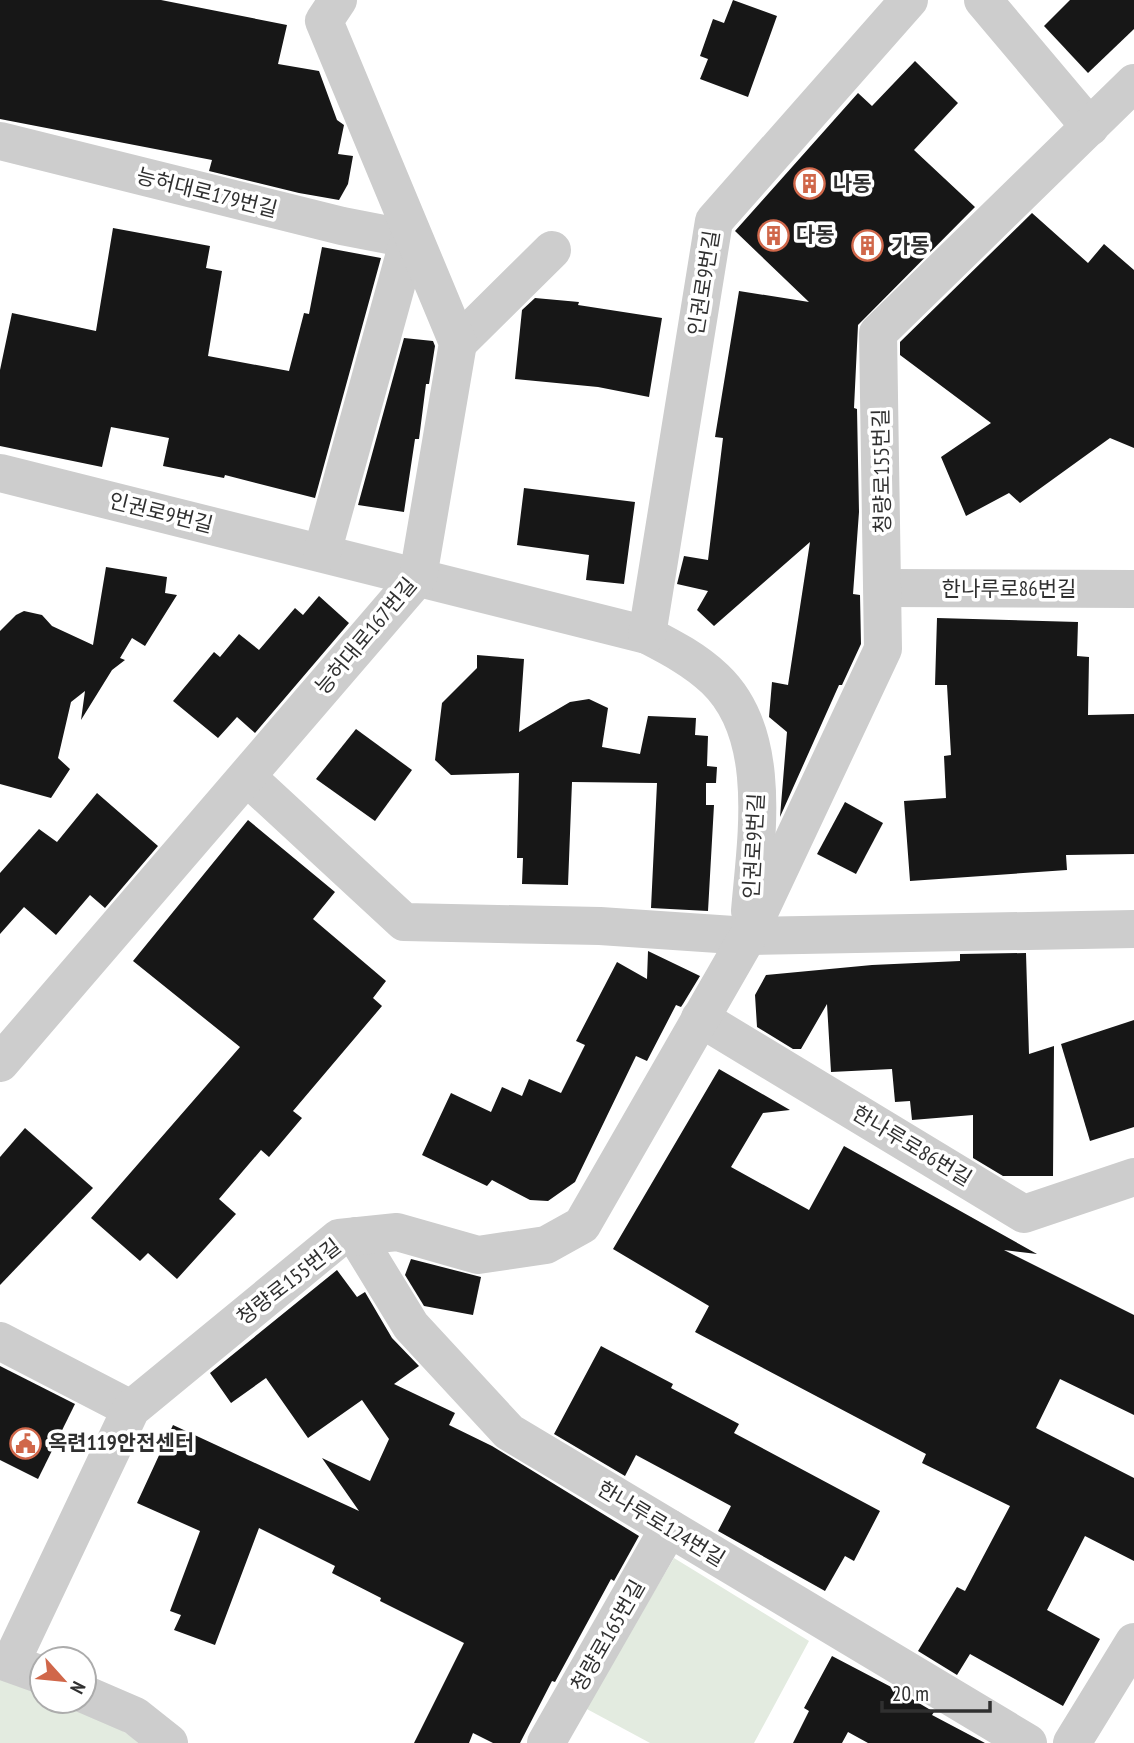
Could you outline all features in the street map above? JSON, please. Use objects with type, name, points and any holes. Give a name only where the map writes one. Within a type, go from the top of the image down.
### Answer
[{"type":"street","points":[[338,0],[324,21],[412,239],[458,343],[552,250]]},
{"type":"street","name":"인권로9번길","points":[[647,635],[714,221],[909,0]]},
{"type":"street","points":[[983,0],[1090,127]]},
{"type":"street","name":"청량로155번길","points":[[18,1666],[131,1409],[339,1238],[397,1232],[478,1255],[546,1245],[582,1225],[748,936],[883,649],[885,588],[878,333],[1134,83]]},
{"type":"street","name":"능허대로179번길","points":[[0,141],[329,223],[412,239]]},
{"type":"street","points":[[322,553],[412,239]]},
{"type":"street","name":"능허대로167번길","points":[[0,1063],[418,577],[458,343]]},
{"type":"street","name":"인권로9번길","points":[[0,473],[647,635],[691,658],[717,681],[738,708],[757,786],[758,810],[748,936]]},
{"type":"street","name":"한나루로86번길","points":[[885,588],[1134,589]]},
{"type":"street","points":[[247,777],[404,922],[600,926],[748,936],[1134,929]]},
{"type":"street","name":"한나루로86번길","points":[[701,1018],[1024,1214],[1134,1177]]},
{"type":"street","name":"한나루로124번길","points":[[356,1236],[411,1326],[509,1432],[1028,1743]]},
{"type":"street","points":[[0,1341],[131,1409]]},
{"type":"street","name":"청량로165번길","points":[[546,1743],[669,1528]]},
{"type":"street","points":[[1072,1743],[1134,1642]]},
{"type":"street","points":[[98,1700],[135,1716],[169,1743]]},
{"type":"shaded area","points":[[674,1558],[809,1641],[754,1743],[650,1743],[585,1708]]},
{"type":"shaded area","points":[[0,1679],[28,1689],[28,1715],[96,1715],[140,1743],[0,1743]]},
{"type":"building","points":[[0,0],[161,0],[287,25],[278,64],[319,71],[337,120],[344,125],[338,154],[353,156],[348,184],[339,200],[299,193],[209,171],[212,160],[0,119]]},
{"type":"building","points":[[733,0],[777,16],[748,97],[700,79],[708,59],[700,56],[713,19],[724,23]]},
{"type":"building","points":[[1070,0],[1134,0],[1134,29],[1088,73],[1044,26]]},
{"type":"building","points":[[915,61],[958,103],[914,150],[975,207],[858,325],[854,408],[857,409],[859,512],[853,594],[860,595],[861,644],[842,685],[839,685],[780,817],[787,732],[769,717],[772,682],[788,685],[810,542],[714,626],[697,610],[708,591],[677,584],[684,556],[708,560],[723,438],[715,437],[739,291],[809,302],[735,231],[858,93],[872,106]]},
{"type":"building","points":[[1032,213],[1088,263],[1104,244],[1134,270],[1134,448],[1110,438],[1020,503],[1009,493],[966,516],[941,457],[991,423],[900,355],[900,342]]},
{"type":"building","points":[[113,228],[210,246],[206,268],[222,271],[208,356],[289,371],[304,313],[309,314],[322,247],[381,258],[315,498],[225,475],[224,478],[163,466],[169,438],[111,427],[102,467],[0,446],[0,370],[12,313],[96,331]]},
{"type":"building","points":[[535,298],[579,302],[578,305],[662,318],[649,397],[598,387],[515,379],[522,310]]},
{"type":"building","points":[[404,338],[433,341],[435,346],[429,384],[426,384],[419,439],[415,439],[404,512],[358,505]]},
{"type":"building","points":[[524,488],[635,502],[624,584],[586,580],[589,555],[517,545]]},
{"type":"building","points":[[106,567],[167,577],[165,593],[177,595],[145,646],[132,638],[120,658],[125,660],[112,670],[81,720],[85,691],[71,702],[58,758],[70,769],[51,798],[0,784],[0,631],[24,611],[42,615],[52,626],[93,645]]},
{"type":"building","points":[[319,596],[349,623],[255,733],[237,717],[218,738],[173,701],[214,652],[220,657],[239,634],[259,650],[295,608],[303,615]]},
{"type":"building","points":[[937,618],[1078,622],[1077,656],[1089,657],[1088,715],[1134,714],[1134,854],[1066,855],[1067,870],[910,881],[904,801],[946,798],[944,756],[951,755],[947,685],[935,685]]},
{"type":"building","points":[[477,655],[524,659],[519,732],[570,702],[589,699],[608,708],[602,747],[640,754],[648,716],[696,718],[695,735],[708,736],[707,766],[717,767],[716,783],[706,783],[706,805],[714,805],[708,911],[651,908],[657,783],[572,782],[568,885],[522,884],[523,858],[517,858],[519,773],[451,775],[435,760],[442,703],[477,668]]},
{"type":"building","points":[[356,729],[412,770],[375,821],[316,779]]},
{"type":"building","points":[[97,793],[158,846],[105,908],[90,895],[56,935],[24,907],[0,934],[0,873],[39,829],[57,842]]},
{"type":"building","points":[[845,802],[883,823],[856,874],[817,854]]},
{"type":"building","points":[[248,820],[335,892],[313,919],[386,981],[373,998],[382,1006],[293,1111],[302,1118],[269,1157],[261,1150],[219,1199],[236,1214],[177,1279],[148,1253],[140,1261],[91,1218],[240,1047],[133,961]]},
{"type":"building","points":[[648,951],[700,976],[681,1007],[676,1005],[647,1061],[636,1056],[575,1182],[548,1201],[530,1200],[492,1180],[487,1186],[422,1155],[451,1093],[491,1112],[502,1087],[522,1096],[529,1079],[561,1093],[585,1045],[576,1041],[617,962],[647,979]]},
{"type":"building","points":[[1026,953],[1029,1054],[1054,1046],[1053,1176],[1003,1176],[973,1158],[973,1115],[912,1120],[910,1101],[895,1102],[892,1069],[831,1072],[827,1004],[801,1049],[793,1049],[757,1027],[755,995],[766,975],[872,965],[960,961],[960,954]]},
{"type":"building","points":[[1134,1020],[1134,1127],[1090,1141],[1061,1044]]},
{"type":"building","points":[[719,1069],[790,1110],[763,1113],[731,1167],[809,1210],[844,1146],[1037,1254],[1004,1250],[1134,1315],[1134,1415],[1060,1379],[1036,1428],[1134,1478],[1134,1561],[1085,1536],[1047,1610],[1100,1639],[1063,1706],[970,1654],[957,1675],[918,1651],[957,1587],[965,1591],[1010,1506],[922,1463],[926,1454],[695,1332],[709,1306],[613,1249]]},
{"type":"building","points":[[25,1128],[93,1188],[0,1285],[0,1157]]},
{"type":"building","points":[[411,1259],[481,1277],[473,1315],[424,1306],[405,1275]]},
{"type":"building","points":[[337,1270],[357,1297],[365,1292],[392,1338],[419,1366],[394,1384],[455,1413],[449,1425],[492,1446],[639,1536],[614,1581],[611,1579],[555,1682],[552,1681],[520,1743],[493,1743],[473,1733],[469,1743],[414,1743],[464,1643],[380,1601],[381,1598],[332,1573],[335,1566],[259,1528],[215,1645],[174,1630],[181,1615],[170,1611],[200,1531],[137,1503],[173,1425],[359,1511],[322,1458],[370,1481],[389,1439],[362,1400],[308,1438],[266,1378],[231,1403],[210,1373]]},
{"type":"building","points":[[601,1346],[673,1384],[671,1388],[739,1424],[734,1433],[880,1511],[854,1561],[845,1556],[825,1591],[718,1531],[731,1506],[636,1455],[625,1476],[554,1434]]},
{"type":"building","points":[[0,1366],[75,1404],[38,1479],[0,1460]]},
{"type":"building","points":[[832,1656],[895,1689],[934,1712],[932,1715],[985,1743],[868,1743],[848,1732],[842,1743],[793,1743],[809,1711],[804,1708]]},
{"type":"place","name":"나동","points":[[810,184]]},
{"type":"place","name":"다동","points":[[773,235]]},
{"type":"place","name":"가동","points":[[868,246]]},
{"type":"place","name":"옥련119안전센터","points":[[25,1443]]}]
